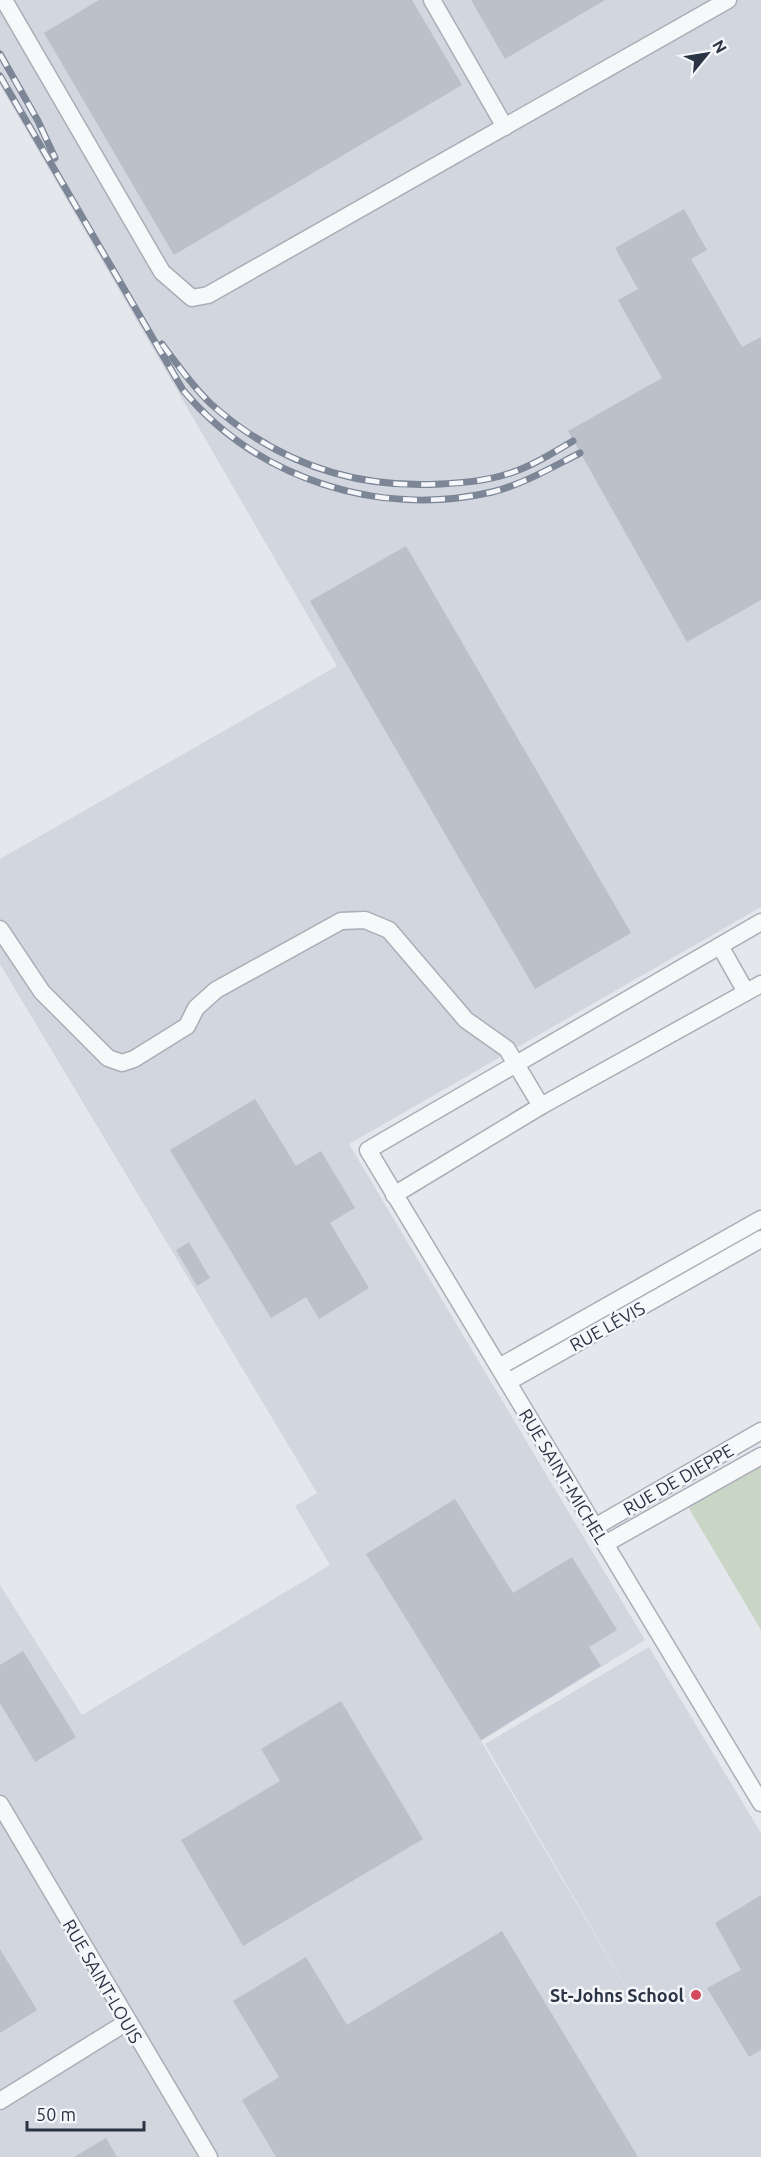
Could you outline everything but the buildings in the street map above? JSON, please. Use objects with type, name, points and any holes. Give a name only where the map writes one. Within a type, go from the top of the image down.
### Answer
[{"type":"street","points":[[4,0],[162,272],[192,298],[208,295],[728,0]]},
{"type":"street","points":[[432,0],[505,127]]},
{"type":"street","points":[[0,929],[42,992],[108,1058],[122,1063],[134,1059],[187,1026],[196,1008],[216,990],[341,921],[365,920],[389,930],[466,1020],[507,1049],[541,1106]]},
{"type":"street","points":[[516,1064],[761,922]]},
{"type":"street","points":[[393,1194],[541,1106],[754,988],[720,946]]},
{"type":"street","name":"RUE SAINT-MICHEL","points":[[516,1064],[368,1150],[761,1803]]},
{"type":"street","name":"RUE LÉVIS","points":[[503,1375],[761,1219]]},
{"type":"street","name":"RUE LÉVIS","points":[[503,1375],[707,1270],[761,1239]]},
{"type":"street","points":[[698,1255],[707,1270]]},
{"type":"street","name":"RUE DE DIEPPE","points":[[595,1527],[761,1431]]},
{"type":"street","name":"RUE DE DIEPPE","points":[[605,1544],[761,1456]]},
{"type":"street","name":"RUE SAINT-LOUIS","points":[[0,1804],[209,2157]]},
{"type":"street","points":[[0,2101],[127,2022]]},
{"type":"shaded area","points":[[0,0],[761,0],[761,907],[349,1144],[645,1640],[481,1741],[649,2027],[485,1744],[649,1647],[761,1833],[761,2157],[0,2157],[0,1585],[82,1715],[330,1565],[295,1506],[317,1493],[0,964],[0,859],[337,666],[0,85]]},
{"type":"green space","points":[[761,1464],[761,1630],[684,1500]]},
{"type":"railway","points":[[0,54],[38,121],[55,158]]},
{"type":"railway","points":[[0,76],[183,390],[213,421],[247,447],[283,468],[323,484],[364,495],[406,500],[449,499],[504,489],[580,453]]},
{"type":"railway","points":[[162,344],[204,397],[236,424],[262,442],[289,456],[318,468],[347,476],[378,482],[409,484],[449,484],[481,480],[522,469],[573,441]]},
{"type":"place","name":"St-Johns School","points":[[696,1995]]}]
